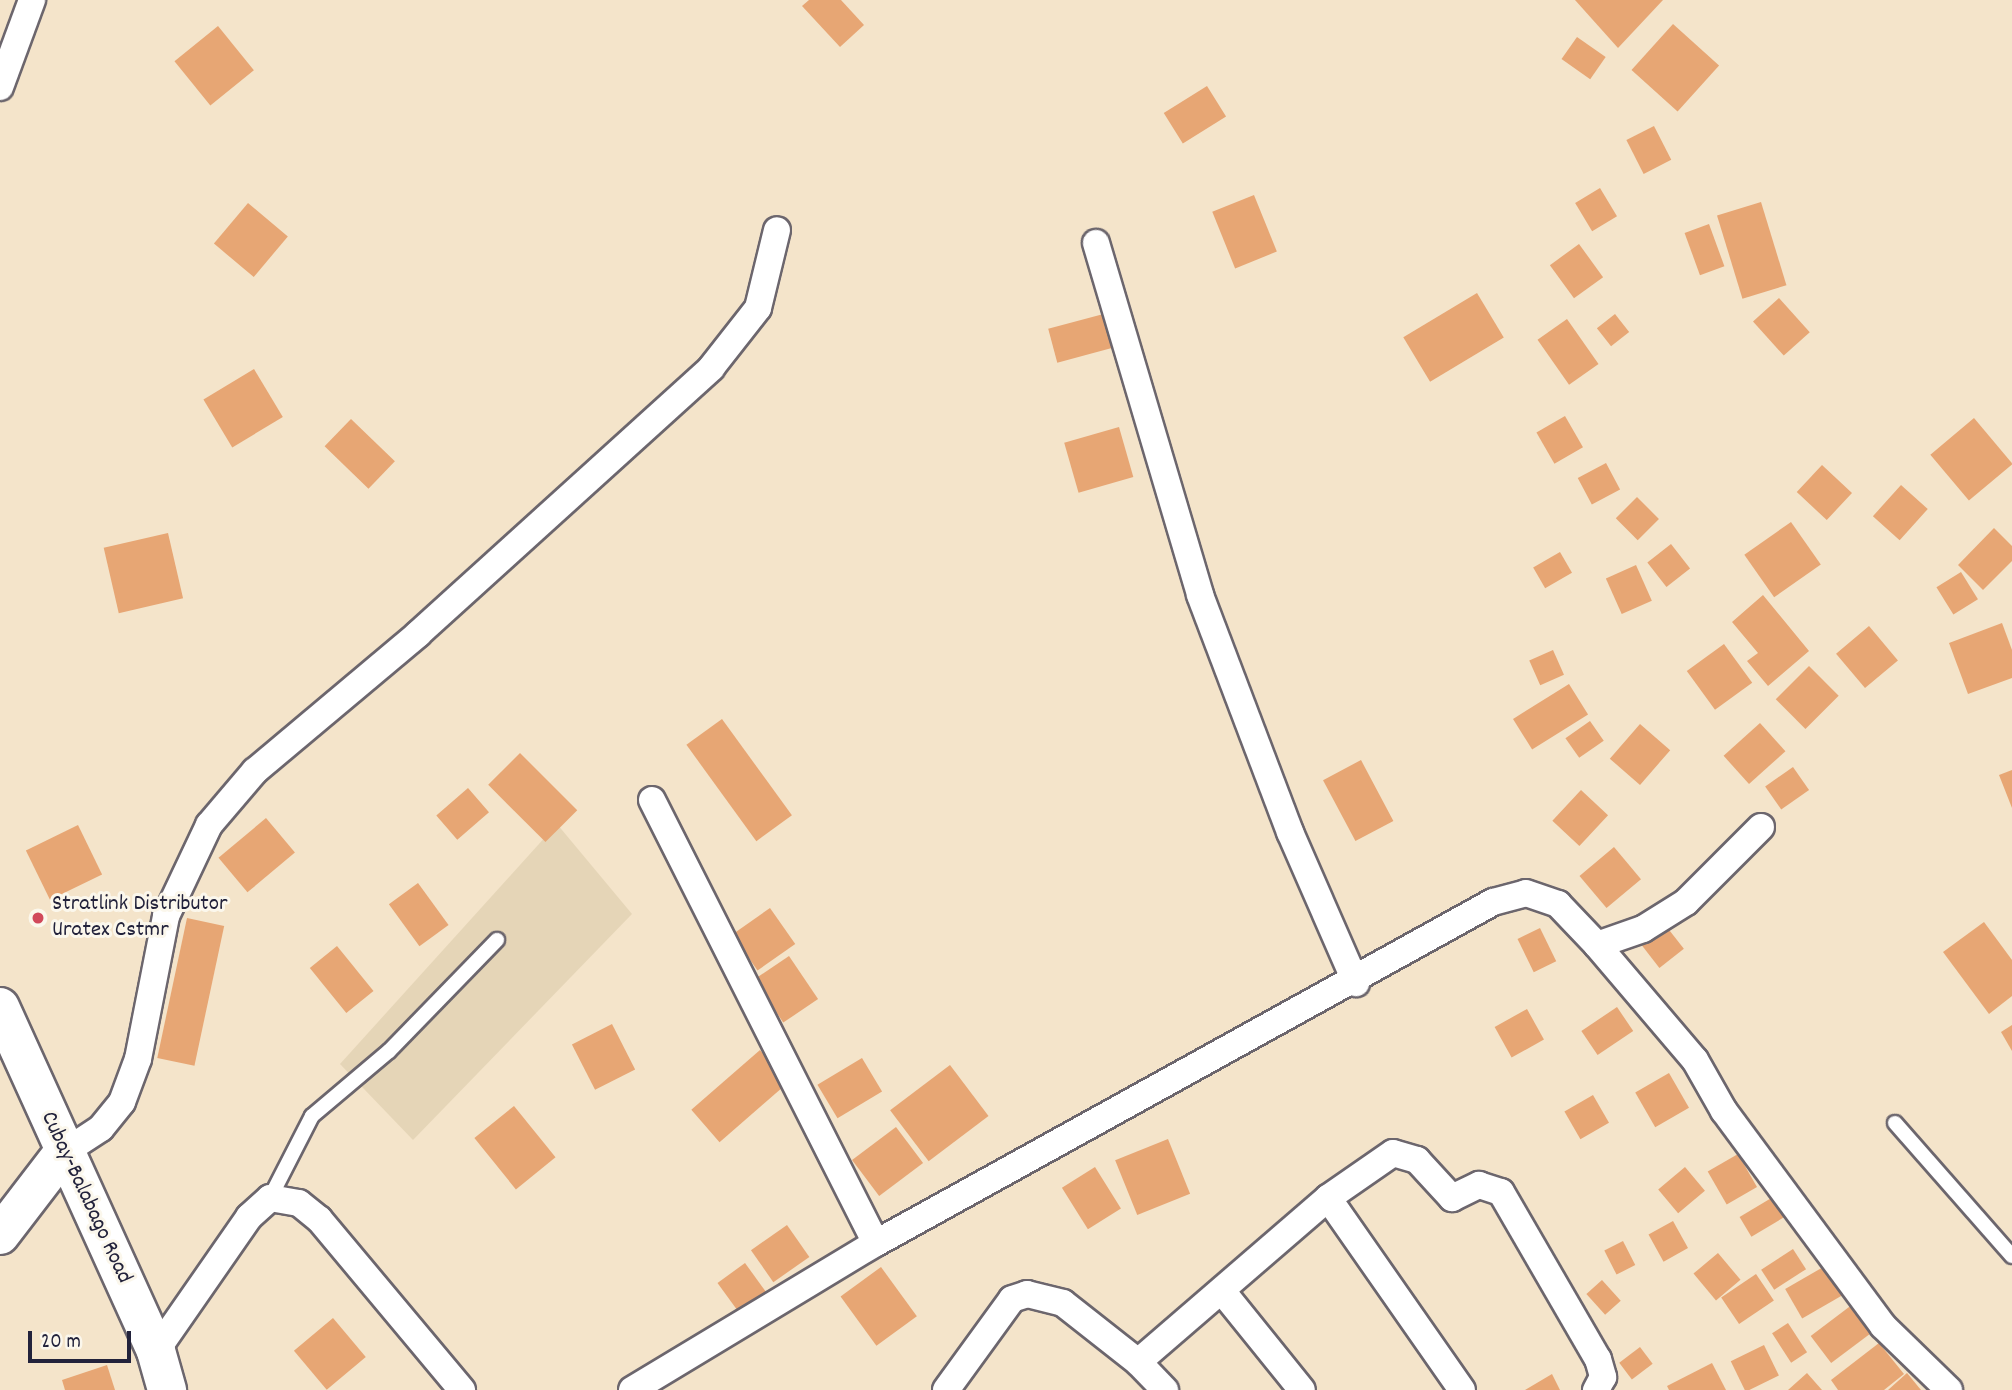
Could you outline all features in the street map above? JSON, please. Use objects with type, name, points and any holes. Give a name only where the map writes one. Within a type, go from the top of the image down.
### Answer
[{"type":"main road","name":"Cubay-Balabago Road","points":[[0,1007],[63,1153],[156,1351],[167,1390]]},
{"type":"main road","points":[[0,1235],[63,1153]]},
{"type":"street","points":[[0,87],[32,0]]},
{"type":"street","points":[[63,1153],[101,1128],[122,1102],[138,1059],[166,916],[209,825],[255,771],[418,634],[711,368],[758,307],[777,230]]},
{"type":"street","points":[[1096,243],[1200,595],[1290,832],[1356,983]]},
{"type":"street","points":[[652,800],[876,1243]]},
{"type":"street","points":[[1597,945],[1643,929],[1686,902],[1761,827]]},
{"type":"street","points":[[632,1390],[876,1243],[1356,983],[1511,894],[1538,894],[1558,904],[1597,945],[1695,1060],[1724,1111],[1883,1326],[1949,1390]]},
{"type":"street","points":[[1139,1362],[1328,1198],[1392,1153],[1417,1160],[1452,1198],[1479,1185],[1501,1192],[1598,1359],[1603,1377],[1596,1390]]},
{"type":"street","points":[[156,1351],[249,1217],[270,1198],[299,1203],[319,1219],[462,1390]]},
{"type":"street","points":[[1328,1198],[1462,1390]]},
{"type":"street","points":[[1222,1291],[1302,1390]]},
{"type":"street","points":[[946,1390],[1012,1299],[1027,1294],[1063,1303],[1139,1362],[1166,1390]]},
{"type":"lane","points":[[270,1198],[313,1116],[389,1051],[497,940]]},
{"type":"lane","points":[[1895,1123],[2012,1256]]},
{"type":"shaded area","points":[[557,824],[632,914],[413,1140],[340,1064]]},
{"type":"building","points":[[809,0],[841,0],[864,25],[840,47],[802,6]]},
{"type":"building","points":[[1575,0],[1663,0],[1618,48]]},
{"type":"building","points":[[1673,24],[1719,65],[1678,112],[1632,70]]},
{"type":"building","points":[[218,26],[254,70],[210,106],[174,61]]},
{"type":"building","points":[[1577,37],[1606,57],[1590,79],[1562,59]]},
{"type":"building","points":[[1207,86],[1226,117],[1183,144],[1164,113]]},
{"type":"building","points":[[1654,126],[1671,160],[1644,174],[1626,140]]},
{"type":"building","points":[[1600,188],[1617,216],[1592,231],[1575,203]]},
{"type":"building","points":[[1254,195],[1277,252],[1235,268],[1212,212]]},
{"type":"building","points":[[1761,202],[1786,285],[1742,299],[1717,215]]},
{"type":"building","points":[[248,203],[288,236],[254,277],[214,244]]},
{"type":"building","points":[[1709,224],[1724,266],[1700,275],[1685,233]]},
{"type":"building","points":[[1579,244],[1603,277],[1574,298],[1550,265]]},
{"type":"building","points":[[1477,293],[1504,338],[1430,382],[1403,337]]},
{"type":"building","points":[[1779,298],[1810,332],[1784,356],[1753,321]]},
{"type":"building","points":[[1111,312],[1120,346],[1057,363],[1048,329]]},
{"type":"building","points":[[1615,314],[1629,332],[1611,346],[1597,328]]},
{"type":"building","points":[[1567,319],[1599,364],[1569,385],[1538,340]]},
{"type":"building","points":[[254,369],[283,417],[232,447],[203,399]]},
{"type":"building","points":[[1565,416],[1583,447],[1554,464],[1536,432]]},
{"type":"building","points":[[1974,418],[2012,464],[1969,501],[1930,455]]},
{"type":"building","points":[[351,419],[395,461],[368,489],[325,446]]},
{"type":"building","points":[[1119,427],[1133,477],[1079,493],[1064,443]]},
{"type":"building","points":[[1606,463],[1620,489],[1592,505],[1578,478]]},
{"type":"building","points":[[1822,465],[1852,493],[1827,520],[1797,492]]},
{"type":"building","points":[[1901,485],[1928,509],[1900,540],[1873,516]]},
{"type":"building","points":[[1637,497],[1659,519],[1638,540],[1616,518]]},
{"type":"building","points":[[1791,522],[1821,565],[1774,597],[1744,555]]},
{"type":"building","points":[[1994,528],[2012,546],[2012,561],[1983,590],[1958,565]]},
{"type":"building","points":[[168,533],[183,598],[119,613],[104,548]]},
{"type":"building","points":[[1671,544],[1690,568],[1666,587],[1647,562]]},
{"type":"building","points":[[1560,552],[1572,573],[1545,588],[1533,568]]},
{"type":"building","points":[[1636,565],[1652,601],[1622,614],[1606,578]]},
{"type":"building","points":[[1961,572],[1978,599],[1953,615],[1936,587]]},
{"type":"building","points":[[1763,595],[1809,651],[1768,686],[1747,661],[1758,653],[1732,622]]},
{"type":"building","points":[[2002,623],[2012,650],[2012,678],[1968,694],[1949,643]]},
{"type":"building","points":[[1869,626],[1898,660],[1865,688],[1836,654]]},
{"type":"building","points":[[1724,644],[1752,683],[1715,710],[1687,671]]},
{"type":"building","points":[[1553,650],[1564,675],[1540,685],[1529,661]]},
{"type":"building","points":[[1809,666],[1839,696],[1805,729],[1776,699]]},
{"type":"building","points":[[1569,684],[1588,715],[1532,750],[1513,719]]},
{"type":"building","points":[[722,719],[792,815],[756,841],[686,745]]},
{"type":"building","points":[[1590,721],[1604,741],[1579,758],[1565,738]]},
{"type":"building","points":[[1760,723],[1785,751],[1749,784],[1724,756]]},
{"type":"building","points":[[1640,724],[1670,750],[1640,785],[1610,759]]},
{"type":"building","points":[[520,753],[577,810],[545,842],[488,785]]},
{"type":"building","points":[[1361,760],[1393,821],[1355,841],[1323,780]]},
{"type":"building","points":[[1793,767],[1809,790],[1781,809],[1765,787]]},
{"type":"building","points":[[2012,770],[2012,808],[1999,775]]},
{"type":"building","points":[[468,788],[489,812],[457,840],[436,816]]},
{"type":"building","points":[[1581,790],[1608,815],[1579,846],[1552,821]]},
{"type":"building","points":[[266,818],[295,852],[247,892],[219,858]]},
{"type":"building","points":[[78,825],[102,874],[50,900],[26,850]]},
{"type":"building","points":[[1614,847],[1641,879],[1607,908],[1580,876]]},
{"type":"building","points":[[418,883],[449,925],[419,946],[389,904]]},
{"type":"building","points":[[770,908],[795,944],[758,970],[732,934]]},
{"type":"building","points":[[187,918],[224,926],[194,1066],[157,1058]]},
{"type":"building","points":[[1984,922],[2012,960],[2012,996],[1989,1014],[1943,952]]},
{"type":"building","points":[[1666,926],[1684,949],[1659,968],[1642,945]]},
{"type":"building","points":[[1540,928],[1556,961],[1534,972],[1518,939]]},
{"type":"building","points":[[337,946],[374,991],[346,1013],[310,968]]},
{"type":"building","points":[[789,956],[818,999],[783,1023],[754,979]]},
{"type":"building","points":[[1617,1007],[1633,1031],[1598,1055],[1581,1031]]},
{"type":"building","points":[[1527,1009],[1544,1040],[1512,1058],[1495,1027]]},
{"type":"building","points":[[612,1024],[635,1069],[595,1090],[572,1044]]},
{"type":"building","points":[[2012,1025],[2012,1051],[2001,1032]]},
{"type":"building","points":[[760,1050],[788,1082],[720,1142],[691,1110]]},
{"type":"building","points":[[862,1058],[882,1091],[838,1118],[817,1085]]},
{"type":"building","points":[[950,1065],[989,1116],[929,1161],[890,1110]]},
{"type":"building","points":[[1669,1073],[1689,1108],[1655,1127],[1635,1092]]},
{"type":"building","points":[[1593,1095],[1609,1123],[1580,1139],[1564,1112]]},
{"type":"building","points":[[514,1106],[556,1157],[516,1189],[474,1138]]},
{"type":"building","points":[[896,1127],[923,1163],[879,1196],[852,1160]]},
{"type":"building","points":[[1168,1139],[1190,1194],[1137,1215],[1115,1160]]},
{"type":"building","points":[[1738,1154],[1757,1187],[1727,1204],[1708,1172]]},
{"type":"building","points":[[1095,1167],[1121,1209],[1088,1229],[1062,1188]]},
{"type":"building","points":[[1685,1167],[1705,1191],[1678,1213],[1658,1189]]},
{"type":"building","points":[[1773,1197],[1785,1217],[1751,1237],[1740,1217]]},
{"type":"building","points":[[1673,1221],[1688,1248],[1664,1262],[1649,1235]]},
{"type":"building","points":[[787,1225],[809,1257],[773,1282],[751,1250]]},
{"type":"building","points":[[1623,1241],[1635,1265],[1617,1275],[1604,1251]]},
{"type":"building","points":[[1793,1249],[1806,1269],[1774,1290],[1761,1270]]},
{"type":"building","points":[[1718,1253],[1740,1280],[1716,1300],[1693,1274]]},
{"type":"building","points":[[745,1263],[768,1295],[740,1315],[717,1283]]},
{"type":"building","points":[[1825,1266],[1842,1295],[1802,1318],[1785,1289]]},
{"type":"building","points":[[881,1267],[917,1316],[876,1346],[841,1296]]},
{"type":"building","points":[[1756,1274],[1774,1301],[1739,1324],[1721,1297]]},
{"type":"building","points":[[1602,1280],[1621,1301],[1605,1315],[1586,1294]]},
{"type":"building","points":[[1853,1304],[1873,1331],[1831,1363],[1811,1336]]},
{"type":"building","points":[[333,1318],[366,1357],[327,1390],[294,1351]]},
{"type":"building","points":[[1788,1323],[1807,1352],[1791,1363],[1772,1333]]},
{"type":"building","points":[[1879,1343],[1904,1374],[1884,1390],[1838,1390],[1831,1380]]},
{"type":"building","points":[[1764,1345],[1779,1376],[1745,1390],[1731,1361]]},
{"type":"building","points":[[1640,1347],[1653,1364],[1632,1379],[1619,1363]]},
{"type":"building","points":[[1712,1363],[1726,1390],[1669,1390],[1667,1386]]},
{"type":"building","points":[[107,1365],[115,1390],[65,1390],[62,1380]]},
{"type":"building","points":[[1807,1373],[1822,1390],[1788,1390]]},
{"type":"building","points":[[1907,1373],[1921,1390],[1888,1390]]},
{"type":"building","points":[[1552,1374],[1560,1390],[1525,1390]]},
{"type":"place","name":"Stratlink Distributor Uratex Cstmr","points":[[38,918]]}]
